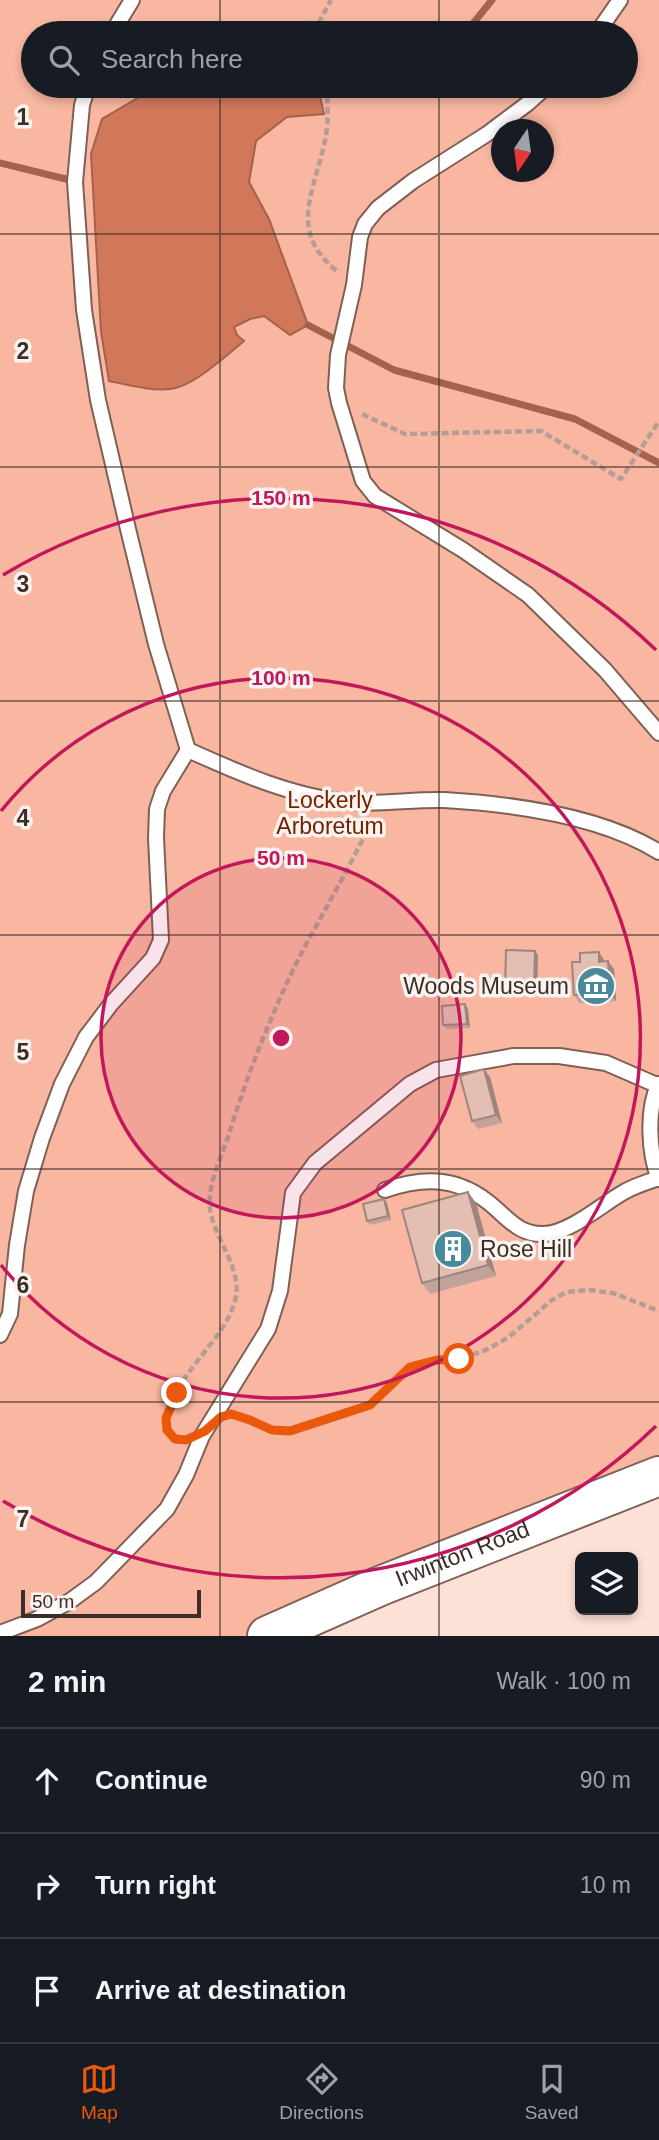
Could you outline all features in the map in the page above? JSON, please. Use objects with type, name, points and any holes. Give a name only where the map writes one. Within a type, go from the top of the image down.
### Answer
[{"type":"main road","name":"Irwinton Road","points":[[267,1636],[380,1586],[659,1476]]},
{"type":"lane","points":[[119,21],[132,0]]},
{"type":"lane","points":[[606,21],[621,0]]},
{"type":"lane","points":[[0,1335],[10,1314],[26,1191],[62,1084],[86,1037],[111,1004],[153,958],[161,940],[157,809],[163,790],[188,750],[156,644],[98,400],[84,310],[75,182],[84,98]]},
{"type":"lane","points":[[534,98],[487,134],[413,181],[378,208],[365,223],[338,355],[339,404],[363,481],[375,496],[463,550],[528,595],[605,670],[659,733]]},
{"type":"lane","points":[[188,750],[255,778],[308,795],[363,803],[442,800],[541,812],[640,840],[659,852]]},
{"type":"lane","points":[[0,1633],[37,1619],[70,1601],[96,1582],[167,1509],[186,1475],[205,1431],[268,1329],[280,1291],[293,1193],[315,1163],[410,1084],[436,1070],[513,1056],[559,1056],[606,1063],[658,1085],[650,1133],[653,1163],[659,1178],[627,1190],[566,1228],[545,1234],[524,1232],[480,1196],[458,1185],[432,1180],[407,1182],[385,1191]]},
{"type":"path","points":[[320,21],[331,0]]},
{"type":"path","points":[[327,98],[327,133],[310,192],[308,228],[316,253],[354,285]]},
{"type":"path","points":[[339,404],[405,433],[541,431],[621,479],[659,421]]},
{"type":"path","points":[[363,803],[365,835],[302,953],[238,1104],[210,1195],[210,1215],[234,1276],[237,1293],[232,1311],[177,1393],[166,1418],[167,1430],[175,1439],[186,1440],[205,1431],[221,1417],[231,1414],[272,1430],[290,1431],[370,1405],[410,1367],[437,1360],[459,1359],[486,1350],[509,1337],[552,1300],[567,1292],[589,1290],[613,1293],[659,1311]]},
{"type":"green space","name":"Lockerly Arboretum","points":[[0,0],[659,0],[659,1455],[540,1501],[250,1636],[0,1636]]},
{"type":"shaded area","points":[[138,98],[321,98],[324,114],[287,117],[256,141],[249,182],[269,219],[308,325],[290,335],[264,316],[250,319],[234,327],[237,335],[244,341],[199,377],[179,387],[147,388],[109,381],[101,332],[91,154],[102,119]]},
{"type":"building","points":[[506,950],[535,951],[534,990],[505,989]]},
{"type":"building","name":"Woods Museum","points":[[599,952],[599,962],[608,961],[610,993],[574,995],[572,962],[580,962],[580,953]]},
{"type":"building","points":[[465,1004],[467,1024],[443,1025],[442,1006]]},
{"type":"building","points":[[484,1069],[496,1115],[472,1121],[460,1076]]},
{"type":"building","name":"Rose Hill","points":[[468,1192],[488,1265],[422,1283],[402,1210]]},
{"type":"building","points":[[384,1199],[388,1216],[367,1221],[363,1204]]},
{"type":"waterway","points":[[475,21],[492,0]]},
{"type":"waterway","points":[[0,163],[74,181]]},
{"type":"waterway","points":[[308,325],[394,370],[575,419],[659,463]]},
{"type":"place","name":"Woods Museum","points":[[596,986]]},
{"type":"place","name":"Rose Hill","points":[[453,1249]]},
{"type":"route","points":[[177,1393],[166,1418],[167,1430],[175,1439],[186,1440],[205,1431],[221,1417],[231,1414],[272,1430],[290,1431],[370,1405],[410,1367],[437,1360],[459,1359]]}]
